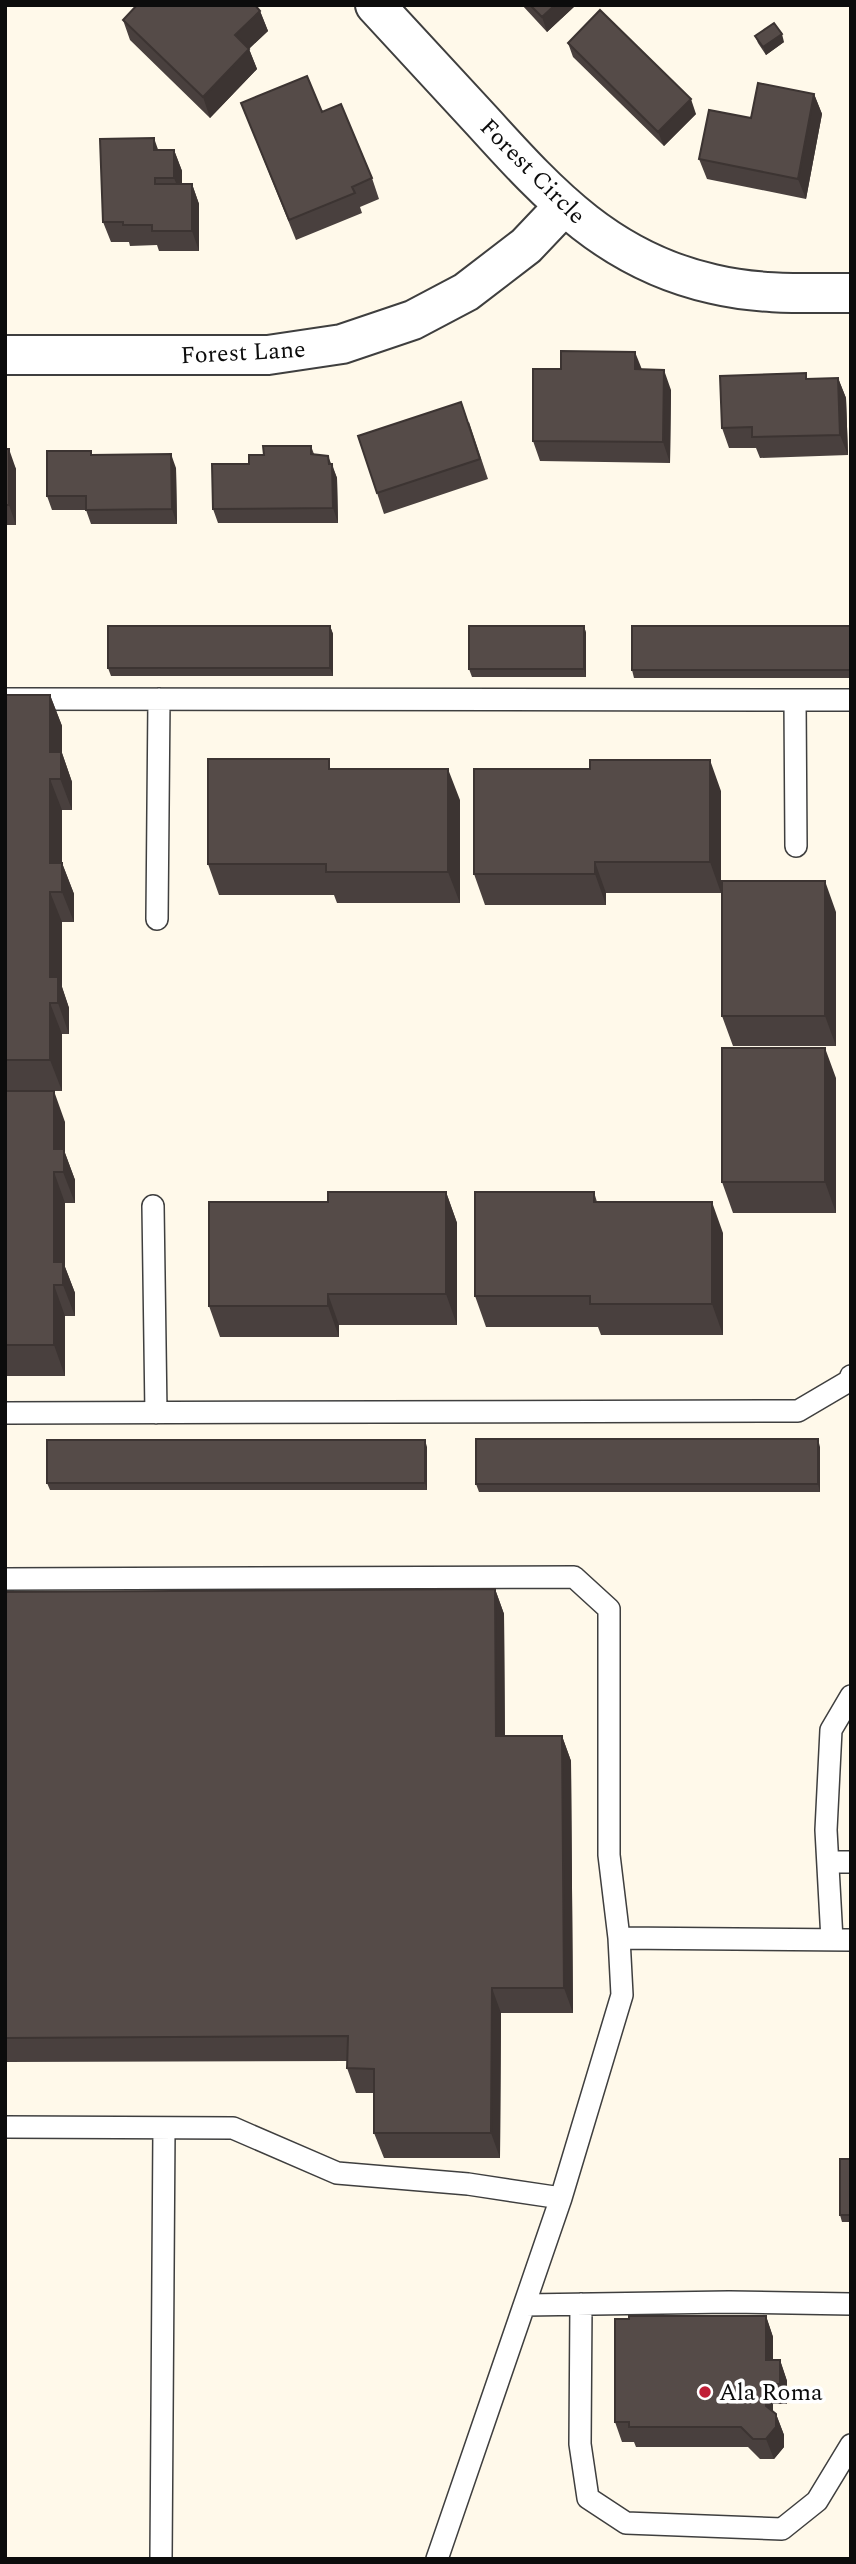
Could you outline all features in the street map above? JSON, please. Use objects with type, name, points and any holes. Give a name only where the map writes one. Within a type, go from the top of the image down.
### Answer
[{"type":"street","name":"Forest Circle","points":[[375,5],[545,190],[602,236],[667,270],[702,281],[749,291],[851,293]]},
{"type":"street","name":"Forest Lane","points":[[5,355],[268,355],[342,344],[413,320],[466,292],[526,246],[564,207]]},
{"type":"lane","points":[[5,699],[851,700]]},
{"type":"lane","points":[[157,919],[159,699]]},
{"type":"lane","points":[[795,700],[796,846]]},
{"type":"lane","points":[[152,1206],[156,1413]]},
{"type":"lane","points":[[5,1413],[798,1411],[849,1381],[851,1376]]},
{"type":"lane","points":[[5,1579],[575,1577],[609,1609],[609,1855],[619,1938],[622,1995],[561,2198],[437,2559]]},
{"type":"lane","points":[[619,1938],[841,1940],[828,1862],[826,1830],[840,1755],[831,1730],[851,1696]]},
{"type":"lane","points":[[828,1862],[851,1862]]},
{"type":"lane","points":[[5,2127],[233,2128],[337,2173],[467,2184],[561,2198]]},
{"type":"lane","points":[[161,2559],[164,2128]]},
{"type":"lane","points":[[525,2305],[729,2302],[851,2304]]},
{"type":"lane","points":[[581,2304],[580,2444],[588,2498],[626,2523],[782,2529],[817,2501],[851,2445]]},
{"type":"building","points":[[137,5],[255,5],[260,11],[235,35],[249,49],[203,97],[123,20]]},
{"type":"building","points":[[530,5],[555,5],[542,17]]},
{"type":"building","points":[[600,10],[691,99],[658,132],[568,43]]},
{"type":"building","points":[[774,23],[782,34],[763,47],[755,36]]},
{"type":"building","points":[[307,76],[322,112],[341,104],[372,178],[352,187],[355,193],[289,220],[241,103]]},
{"type":"building","points":[[758,83],[814,94],[798,179],[699,159],[709,110],[751,118]]},
{"type":"building","points":[[154,138],[154,150],[174,150],[174,178],[155,178],[155,184],[192,184],[192,231],[152,231],[152,225],[103,222],[100,139]]},
{"type":"building","points":[[561,351],[635,352],[635,369],[664,370],[663,442],[533,441],[533,369],[561,369]]},
{"type":"building","points":[[806,373],[806,379],[838,378],[840,435],[752,437],[752,427],[722,428],[720,376]]},
{"type":"building","points":[[461,402],[480,459],[377,493],[358,436]]},
{"type":"building","points":[[263,446],[311,446],[311,454],[328,456],[329,464],[332,464],[333,508],[213,509],[212,464],[249,464],[249,455],[264,455]]},
{"type":"building","points":[[5,449],[9,449],[9,505],[5,505]]},
{"type":"building","points":[[47,451],[91,451],[91,455],[171,454],[172,509],[86,510],[86,496],[47,496]]},
{"type":"building","points":[[108,626],[330,626],[330,668],[108,668]]},
{"type":"building","points":[[469,626],[584,626],[584,669],[469,669]]},
{"type":"building","points":[[632,626],[851,626],[851,670],[632,670]]},
{"type":"building","points":[[5,695],[50,695],[50,752],[61,752],[61,779],[50,779],[50,863],[62,863],[62,892],[50,892],[50,977],[58,977],[58,1003],[50,1003],[50,1060],[5,1060]]},
{"type":"building","points":[[208,759],[329,759],[329,769],[448,769],[448,872],[326,872],[326,864],[208,864]]},
{"type":"building","points":[[590,760],[710,760],[710,862],[595,862],[595,874],[474,874],[474,769],[590,769]]},
{"type":"building","points":[[722,881],[825,881],[825,1016],[722,1016]]},
{"type":"building","points":[[722,1048],[825,1048],[825,1182],[722,1182]]},
{"type":"building","points":[[5,1091],[54,1091],[54,1149],[64,1149],[64,1172],[54,1172],[54,1262],[63,1262],[63,1285],[54,1285],[54,1345],[5,1345]]},
{"type":"building","points":[[328,1192],[446,1192],[446,1294],[328,1294],[328,1306],[209,1306],[209,1202],[328,1202]]},
{"type":"building","points":[[475,1192],[594,1192],[594,1202],[712,1202],[712,1304],[590,1304],[590,1296],[475,1296]]},
{"type":"building","points":[[476,1439],[818,1439],[818,1484],[476,1484]]},
{"type":"building","points":[[47,1440],[425,1440],[425,1483],[47,1483]]},
{"type":"building","points":[[495,1589],[496,1736],[562,1736],[564,1988],[492,1988],[491,2133],[374,2133],[374,2069],[347,2068],[348,2036],[5,2038],[5,1592]]},
{"type":"building","points":[[840,2159],[851,2159],[851,2215],[840,2215]]},
{"type":"building","name":"Ala Roma","points":[[629,2316],[766,2316],[766,2360],[780,2360],[780,2384],[766,2384],[766,2406],[776,2414],[776,2427],[766,2439],[753,2439],[741,2427],[629,2427],[629,2422],[615,2422],[615,2319],[629,2319]]},
{"type":"place","name":"Ala Roma","points":[[705,2392]]}]
